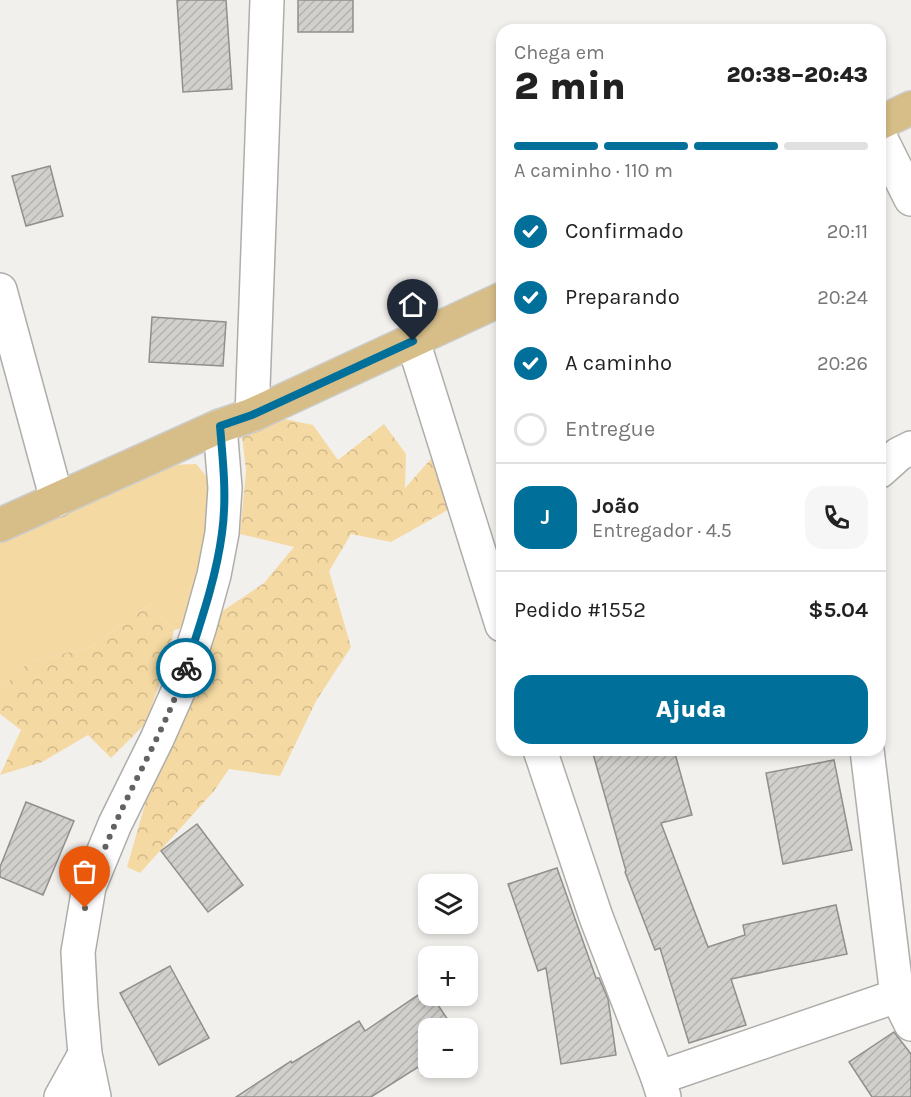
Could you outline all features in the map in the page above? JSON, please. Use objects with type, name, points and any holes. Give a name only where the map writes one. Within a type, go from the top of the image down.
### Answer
[{"type":"main road","points":[[886,120],[911,108]]},
{"type":"main road","points":[[0,525],[220,426],[252,415],[496,302]]},
{"type":"street","points":[[252,415],[267,0]]},
{"type":"street","points":[[886,149],[911,199]]},
{"type":"street","points":[[0,290],[57,500]]},
{"type":"street","points":[[413,341],[496,606]]},
{"type":"street","points":[[94,1097],[85,1054],[78,952],[89,887],[115,824],[180,687],[199,628],[214,575],[222,533],[225,488],[220,426]]},
{"type":"street","points":[[886,466],[899,454],[911,448]]},
{"type":"street","points":[[542,756],[596,917],[661,1087],[906,1004],[868,756]]},
{"type":"street","points":[[61,1097],[85,1054]]},
{"type":"green space","points":[[275,409],[284,419],[313,425],[338,460],[384,424],[406,454],[405,488],[440,449],[468,462],[469,498],[391,542],[351,534],[329,571],[351,647],[316,701],[280,776],[229,769],[214,791],[140,873],[127,867],[148,794],[208,628],[224,610],[264,583],[294,547],[240,534],[246,471],[242,436]]},
{"type":"green space","points":[[196,464],[213,484],[200,598],[179,629],[174,630],[150,604],[91,647],[29,662],[0,687],[0,539],[170,465]]},
{"type":"green space","points":[[150,604],[174,630],[167,661],[146,723],[111,758],[88,735],[42,762],[0,775],[21,730],[0,714],[0,687],[29,662],[91,647]]},
{"type":"building","points":[[177,0],[226,0],[232,89],[183,92]]},
{"type":"building","points":[[298,0],[353,0],[353,32],[298,32]]},
{"type":"building","points":[[50,166],[63,216],[26,226],[12,176]]},
{"type":"building","points":[[152,317],[226,322],[223,366],[149,362]]},
{"type":"building","points":[[594,756],[676,756],[692,815],[661,823],[708,947],[745,935],[743,925],[836,905],[847,954],[731,979],[746,1025],[689,1043],[660,948],[655,950],[626,871]]},
{"type":"building","points":[[834,760],[852,850],[783,864],[766,773]]},
{"type":"building","points":[[26,802],[74,821],[43,895],[0,877],[0,867]]},
{"type":"building","points":[[197,824],[243,885],[208,912],[161,851]]},
{"type":"building","points":[[557,868],[596,978],[599,978],[608,999],[616,1055],[561,1064],[546,968],[538,971],[508,884]]},
{"type":"building","points":[[170,966],[209,1038],[159,1065],[120,993]]},
{"type":"building","points":[[418,995],[418,1006],[439,1006],[447,1018],[418,1018],[418,1067],[371,1097],[236,1097],[359,1021],[365,1031]]},
{"type":"building","points":[[894,1032],[911,1054],[911,1097],[872,1097],[849,1062]]},
{"type":"way so far","points":[[85,908],[89,887],[115,824],[157,739],[186,668]]},
{"type":"route","points":[[186,668],[214,575],[222,533],[225,488],[220,426],[252,415],[413,341]]}]
